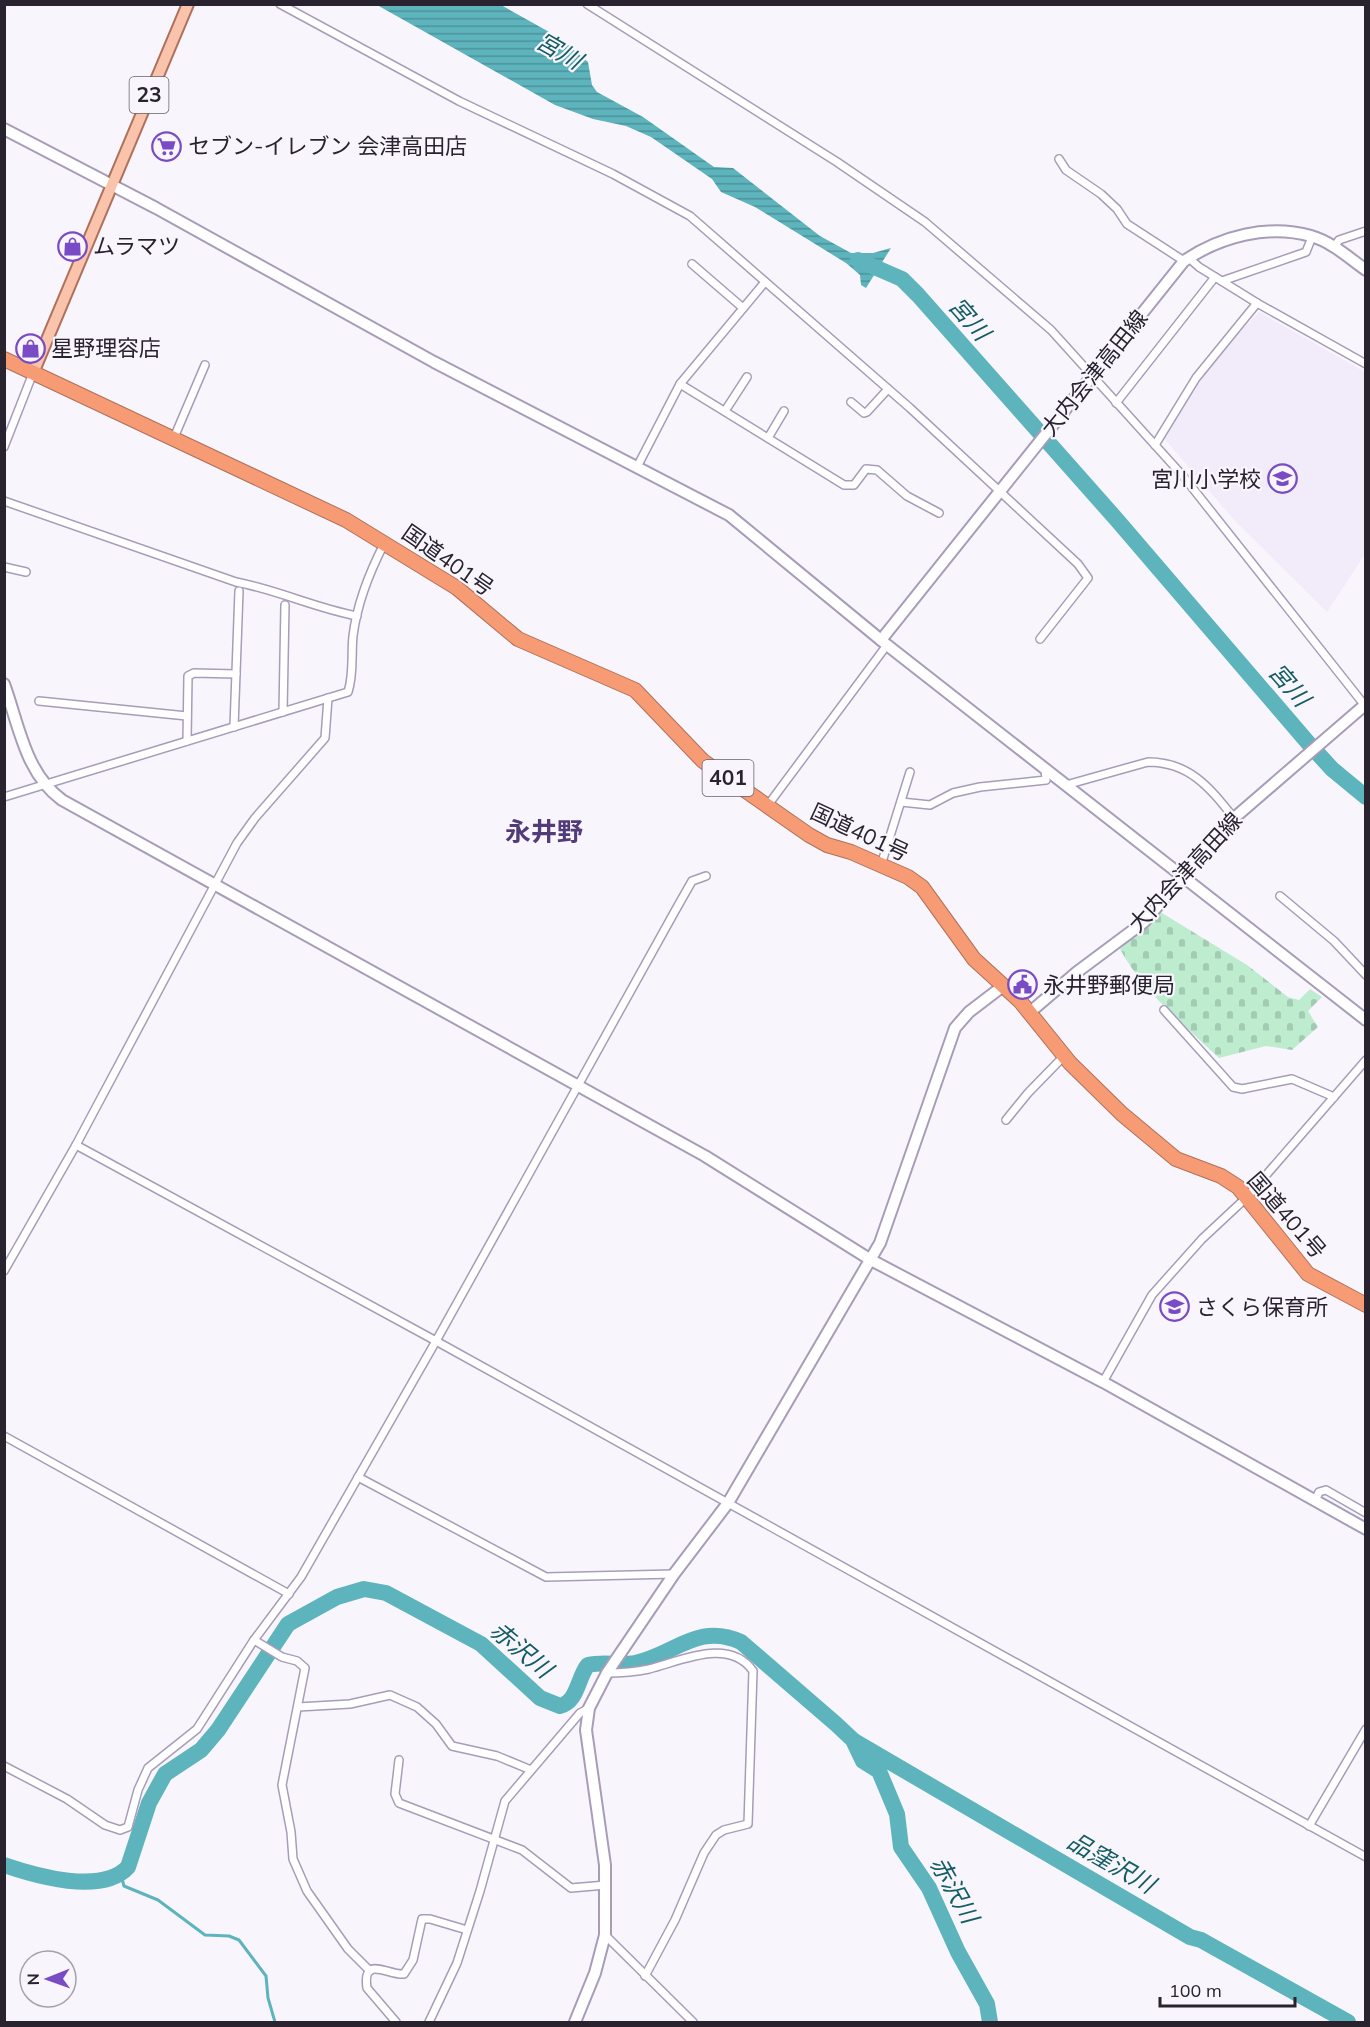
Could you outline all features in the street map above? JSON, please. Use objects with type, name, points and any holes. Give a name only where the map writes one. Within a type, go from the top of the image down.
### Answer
[{"type":"highway","name":"国道401号","points":[[4,360],[346,520],[385,542],[470,597],[518,639],[635,690],[703,761],[828,845],[908,877],[922,887],[974,959],[1029,1013],[1064,1056],[1158,1146],[1185,1164],[1233,1183],[1247,1197],[1308,1274],[1365,1305]]},
{"type":"main road","name":"23","points":[[33,373],[188,4]]},
{"type":"street","points":[[280,4],[459,101],[605,170],[690,216],[1003,489],[1078,564],[1088,578],[1040,639]]},
{"type":"street","points":[[587,4],[837,162],[925,222],[1051,330],[1089,377],[1183,476],[1365,706]]},
{"type":"street","points":[[4,129],[156,208],[434,362],[729,515],[884,642],[1365,1020]]},
{"type":"street","points":[[1059,159],[1066,170],[1101,194],[1117,209],[1127,224],[1257,303],[1365,363]]},
{"type":"street","name":"大内会津高田線","points":[[884,642],[1089,377],[1187,260],[1211,246],[1254,232],[1275,231],[1312,237],[1334,247],[1365,270]]},
{"type":"street","points":[[1334,247],[1339,240],[1365,231]]},
{"type":"street","points":[[1116,404],[1218,279],[1306,252],[1312,237]]},
{"type":"street","points":[[692,264],[743,308]]},
{"type":"street","points":[[637,467],[680,384],[765,282]]},
{"type":"street","points":[[1155,445],[1196,378],[1257,303]]},
{"type":"street","points":[[173,440],[205,364]]},
{"type":"street","points":[[4,447],[33,373]]},
{"type":"street","points":[[725,411],[747,377]]},
{"type":"street","points":[[680,384],[844,485],[854,485],[866,469],[877,470],[907,496],[939,513]]},
{"type":"street","points":[[851,402],[864,413],[867,412],[888,389]]},
{"type":"street","points":[[768,438],[784,411]]},
{"type":"street","points":[[4,501],[236,582],[268,588],[312,606],[357,616]]},
{"type":"street","points":[[4,797],[348,692],[351,682],[353,637],[357,616],[370,571],[385,542]]},
{"type":"street","points":[[4,567],[26,572]]},
{"type":"street","points":[[234,727],[239,591]]},
{"type":"street","points":[[283,712],[285,605]]},
{"type":"street","points":[[768,805],[884,642]]},
{"type":"street","points":[[187,741],[188,675],[236,674]]},
{"type":"street","points":[[4,684],[23,743],[44,785],[62,801],[705,1156],[871,1260],[1103,1382],[1365,1529]]},
{"type":"street","points":[[4,1271],[76,1145],[237,843],[255,818],[325,738],[328,698]]},
{"type":"street","points":[[39,700],[187,716]]},
{"type":"street","name":"大内会津高田線","points":[[1029,1013],[1077,972],[1144,922],[1234,818],[1365,706]]},
{"type":"street","points":[[1066,785],[1148,762],[1172,765],[1197,776],[1234,818]]},
{"type":"street","points":[[901,802],[930,805],[954,794],[980,787],[1046,780],[1045,769]]},
{"type":"street","points":[[881,865],[910,772]]},
{"type":"street","points":[[4,1766],[67,1799],[105,1824],[120,1830],[128,1827],[138,1790],[148,1768],[196,1729],[254,1640],[301,1577],[436,1341],[692,881],[706,876]]},
{"type":"street","points":[[1280,896],[1334,940],[1365,975]]},
{"type":"street","points":[[575,2022],[595,1973],[605,1935],[606,1885],[587,1740],[586,1718],[589,1708],[607,1673],[674,1574],[728,1503],[871,1260],[888,1223],[956,1028],[969,1012],[1003,986]]},
{"type":"street","points":[[1164,1010],[1233,1087],[1242,1089],[1292,1079],[1328,1092],[1334,1097]]},
{"type":"street","points":[[1006,1120],[1028,1093],[1064,1056]]},
{"type":"street","points":[[1103,1382],[1146,1303],[1202,1239],[1247,1197],[1365,1061]]},
{"type":"street","points":[[76,1145],[436,1341],[1365,1857]]},
{"type":"street","points":[[4,1436],[289,1594]]},
{"type":"street","points":[[358,1477],[546,1577],[674,1574]]},
{"type":"street","points":[[1315,1501],[1319,1492],[1326,1490],[1365,1513]]},
{"type":"street","points":[[254,1640],[282,1657],[297,1661],[305,1668],[282,1785],[293,1859],[307,1891],[348,1948],[370,1971]]},
{"type":"street","points":[[607,1673],[631,1673],[693,1656],[727,1654],[746,1661],[753,1671],[748,1824],[724,1830],[716,1835],[704,1853],[675,1920],[645,1976]]},
{"type":"street","points":[[298,1707],[357,1703],[378,1696],[390,1695],[417,1707],[436,1724],[452,1746],[498,1756],[531,1770]]},
{"type":"street","points":[[429,2022],[457,1963],[496,1838],[505,1801],[579,1713],[589,1708]]},
{"type":"street","points":[[1309,1826],[1365,1729]]},
{"type":"street","points":[[399,1760],[395,1794],[399,1803],[496,1838],[522,1850],[571,1888],[606,1885]]},
{"type":"street","points":[[396,2022],[367,1988],[367,1976],[370,1971],[378,1968],[404,1974],[412,1960],[422,1919],[430,1919],[467,1930]]},
{"type":"street","points":[[605,1935],[693,2022]]},
{"type":"shaded area","name":"宮川小学校","points":[[1259,312],[1365,372],[1365,554],[1327,612],[1235,521],[1162,436],[1197,378]]},
{"type":"green space","points":[[1157,910],[1247,965],[1288,997],[1299,1000],[1310,989],[1322,997],[1308,1011],[1318,1027],[1292,1050],[1266,1046],[1219,1058],[1152,994],[1129,965],[1120,949]]},
{"type":"water","points":[[377,5],[501,5],[560,38],[588,62],[592,85],[597,92],[643,117],[714,167],[733,168],[820,236],[851,253],[873,253],[891,248],[866,288],[861,285],[860,275],[846,263],[755,207],[721,192],[712,179],[651,137],[626,126],[593,119],[555,105]]},
{"type":"waterway","name":"宮川","points":[[858,260],[902,279],[918,295],[1117,520],[1310,745],[1332,769],[1366,797]]},
{"type":"waterway","name":"赤沢川","points":[[4,1865],[50,1878],[86,1882],[117,1875],[128,1867],[149,1803],[165,1774],[201,1750],[218,1730],[288,1624],[337,1597],[364,1589],[386,1593],[481,1644],[540,1698],[560,1706],[571,1699],[588,1665],[635,1663],[699,1638],[726,1637],[741,1642],[836,1724],[853,1740],[863,1761],[879,1771],[897,1814],[901,1847],[929,1888],[958,1952],[987,2004],[990,2022]]},
{"type":"waterway","name":"品窪沢川","points":[[854,1741],[1190,1937],[1201,1940],[1348,2022]]},
{"type":"waterway","points":[[121,1875],[124,1886],[158,1900],[205,1935],[229,1936],[239,1940],[266,1976],[268,1998],[275,2022]]},
{"type":"place","name":"セブン-イレブン 会津高田店","points":[[167,146]]},
{"type":"place","name":"ムラマツ","points":[[72,246]]},
{"type":"place","name":"星野理容店","points":[[30,348]]},
{"type":"place","name":"宮川小学校","points":[[1282,479]]},
{"type":"place","name":"永井野郵便局","points":[[1022,985]]},
{"type":"place","name":"さくら保育所","points":[[1175,1307]]},
{"type":"district","name":"永井野","points":[[544,832]]}]
